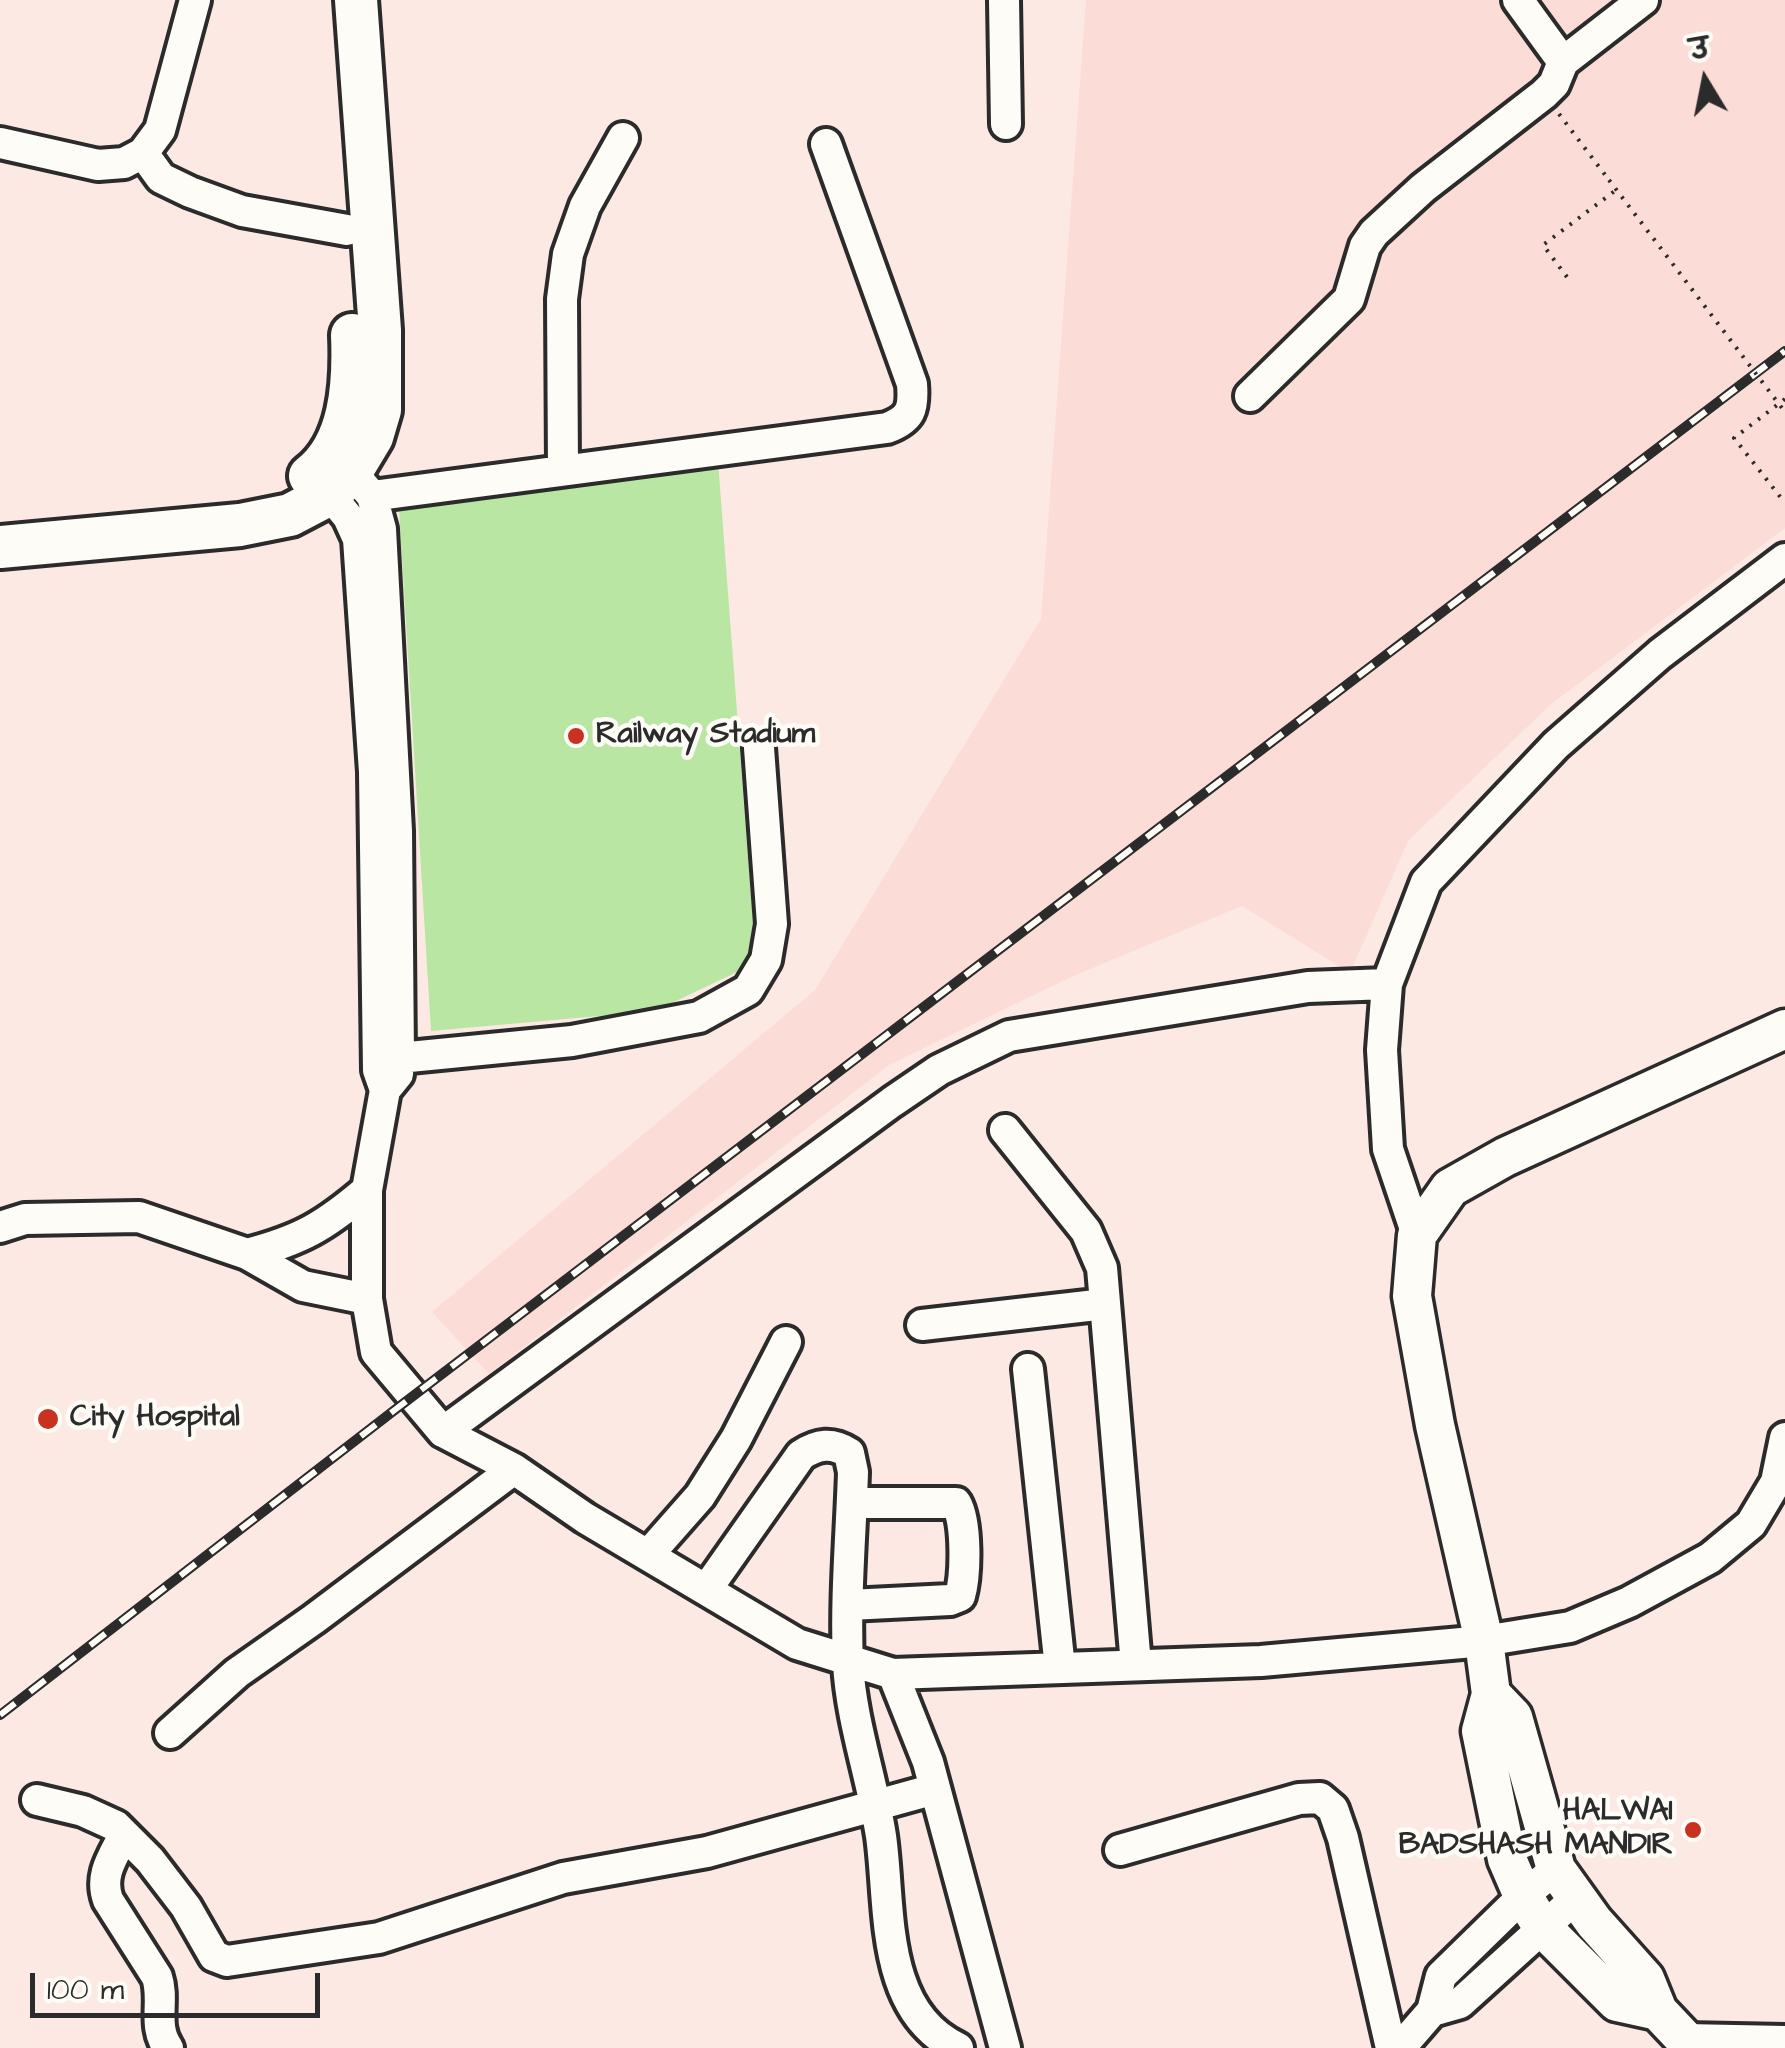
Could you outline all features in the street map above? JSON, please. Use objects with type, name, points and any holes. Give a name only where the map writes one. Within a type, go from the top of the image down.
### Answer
[{"type":"highway","points":[[329,0],[347,230],[352,354],[340,478]]},
{"type":"highway","points":[[0,547],[240,525],[290,514],[340,478],[372,438],[380,410],[380,330],[356,0]]},
{"type":"highway","points":[[0,526],[226,500],[340,478]]},
{"type":"main road","points":[[1658,2010],[1616,2002],[1543,1928],[1523,1896],[1508,1858],[1482,1731],[1492,1694],[1484,1640],[1435,1425],[1412,1296],[1418,1235],[1450,1188],[1505,1157],[1785,1029]]},
{"type":"main road","points":[[1492,1694],[1513,1717],[1566,1884],[1645,1979],[1658,2010],[1689,2044]]},
{"type":"street","points":[[0,143],[98,165],[124,163],[143,153],[160,130],[194,0]]},
{"type":"street","points":[[1004,0],[1006,124]]},
{"type":"street","points":[[1518,0],[1563,62]]},
{"type":"street","points":[[1250,396],[1348,298],[1365,246],[1374,232],[1423,188],[1544,94],[1554,84],[1563,62],[1643,0]]},
{"type":"street","points":[[563,470],[562,300],[568,254],[585,206],[622,138]]},
{"type":"street","points":[[340,478],[563,470],[888,428],[906,421],[914,407],[912,384],[826,144]]},
{"type":"street","points":[[143,153],[161,178],[190,192],[242,211],[347,230]]},
{"type":"street","points":[[340,478],[380,529],[396,831],[399,1058],[398,1074],[385,1090]]},
{"type":"street","points":[[340,478],[348,517],[358,539],[374,772],[378,1070],[385,1090],[368,1190],[367,1300],[376,1352],[442,1432],[514,1468],[648,1556],[797,1644],[893,1674],[1261,1661],[1570,1628],[1629,1602],[1710,1558],[1750,1524],[1776,1482],[1783,1454]]},
{"type":"street","points":[[1418,1235],[1388,1149],[1382,1050],[1388,984],[1426,882],[1556,745],[1660,654],[1785,559]]},
{"type":"street","points":[[399,1058],[572,1041],[700,1017],[748,990],[766,960],[772,924],[759,748]]},
{"type":"street","points":[[442,1432],[892,1102],[939,1070],[1009,1036],[1308,987],[1388,984]]},
{"type":"street","points":[[1005,1130],[1086,1231],[1102,1268],[1136,1666]]},
{"type":"street","points":[[247,1254],[292,1242],[331,1220],[368,1190]]},
{"type":"street","points":[[0,1227],[25,1219],[139,1218],[247,1254],[303,1286],[367,1300]]},
{"type":"street","points":[[922,1325],[1106,1304]]},
{"type":"street","points":[[648,1556],[700,1496],[736,1439],[786,1342]]},
{"type":"street","points":[[1028,1369],[1060,1668]]},
{"type":"street","points":[[706,1590],[800,1455],[814,1447],[837,1445],[850,1452],[848,1662],[885,1862],[890,1946],[900,1981],[919,2016],[948,2044],[958,2048]]},
{"type":"street","points":[[170,1732],[237,1673],[514,1468]]},
{"type":"street","points":[[850,1605],[950,1600],[960,1596],[964,1584],[962,1514],[956,1503],[852,1503]]},
{"type":"street","points":[[893,1674],[928,1762],[1005,2048]]},
{"type":"street","points":[[36,1800],[83,1811],[116,1826],[186,1907],[214,1956],[227,1961],[378,1938],[563,1878],[707,1852],[935,1789]]},
{"type":"street","points":[[1120,1850],[1299,1799],[1320,1798],[1334,1810],[1342,1838],[1391,2048]]},
{"type":"street","points":[[124,1834],[105,1873],[103,1887],[157,1977],[162,1990],[158,2026],[168,2048]]},
{"type":"street","points":[[1400,2048],[1432,2011],[1441,1976],[1523,1896],[1566,1884]]},
{"type":"street","points":[[1432,2011],[1460,2003],[1543,1928],[1566,1884]]},
{"type":"street","points":[[1689,2044],[1785,2041]]},
{"type":"path","points":[[1567,124],[1785,412]]},
{"type":"path","points":[[1567,277],[1542,245],[1616,190]]},
{"type":"path","points":[[1785,399],[1734,438],[1785,503]]},
{"type":"shaded area","points":[[1086,0],[1785,0],[1785,528],[1550,705],[1408,841],[1350,973],[1242,906],[1073,976],[889,1065],[489,1374],[432,1312],[815,990],[1041,619]]},
{"type":"green space","name":"Railway Stadium","points":[[718,461],[756,963],[655,1011],[431,1031],[399,509]]},
{"type":"railway","points":[[0,1715],[1785,351]]},
{"type":"place","name":"Railway Stadium","points":[[576,736]]},
{"type":"place","name":"City Hospital","points":[[48,1419]]},
{"type":"place","name":"HALWAI BADSHASH MANDIR","points":[[1693,1830]]}]
